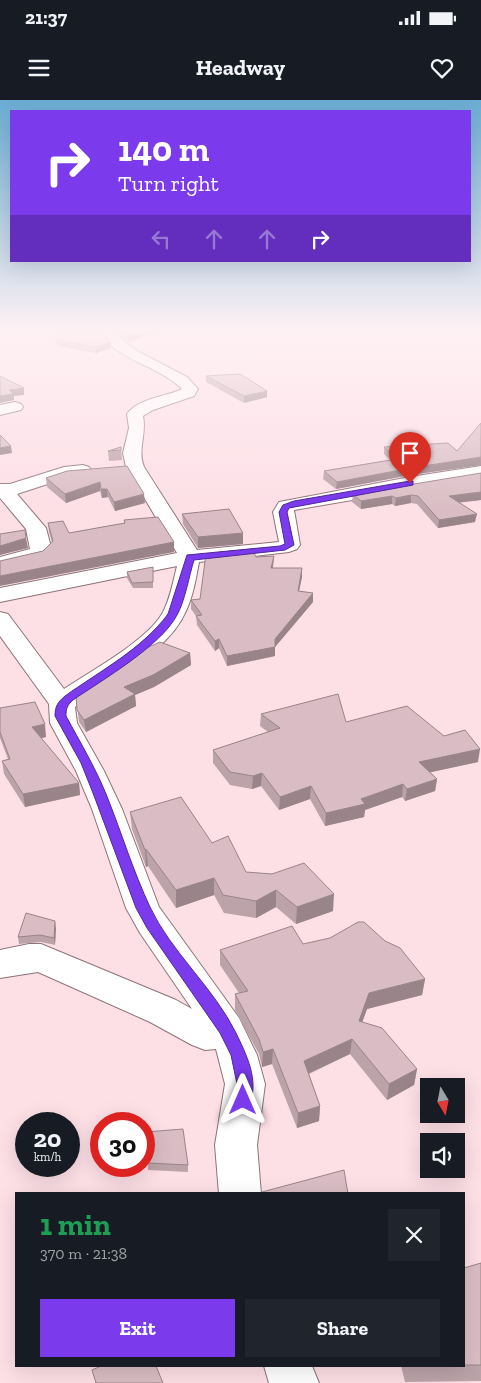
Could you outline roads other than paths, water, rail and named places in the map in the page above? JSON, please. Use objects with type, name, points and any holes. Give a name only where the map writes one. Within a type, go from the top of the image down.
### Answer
[{"type":"street","points":[[2,491],[38,483],[64,474],[115,468],[132,456],[132,444],[138,427],[135,414],[147,407],[189,392]]},
{"type":"street","points":[[62,704],[146,642],[166,623],[173,614],[190,557],[174,528],[115,468]]},
{"type":"street","points":[[0,595],[190,557],[282,548],[290,545],[283,512],[286,506],[294,503],[481,472]]},
{"type":"street","points":[[0,563],[36,555],[41,551],[36,528],[2,491]]},
{"type":"street","points":[[0,619],[62,704],[61,716],[86,763],[99,793],[143,908],[226,1029],[238,1055],[245,1084],[236,1145],[240,1192]]},
{"type":"street","points":[[0,964],[29,958],[41,958],[137,999],[205,1034],[213,1034],[226,1029]]},
{"type":"street","points":[[288,1367],[294,1383]]}]
